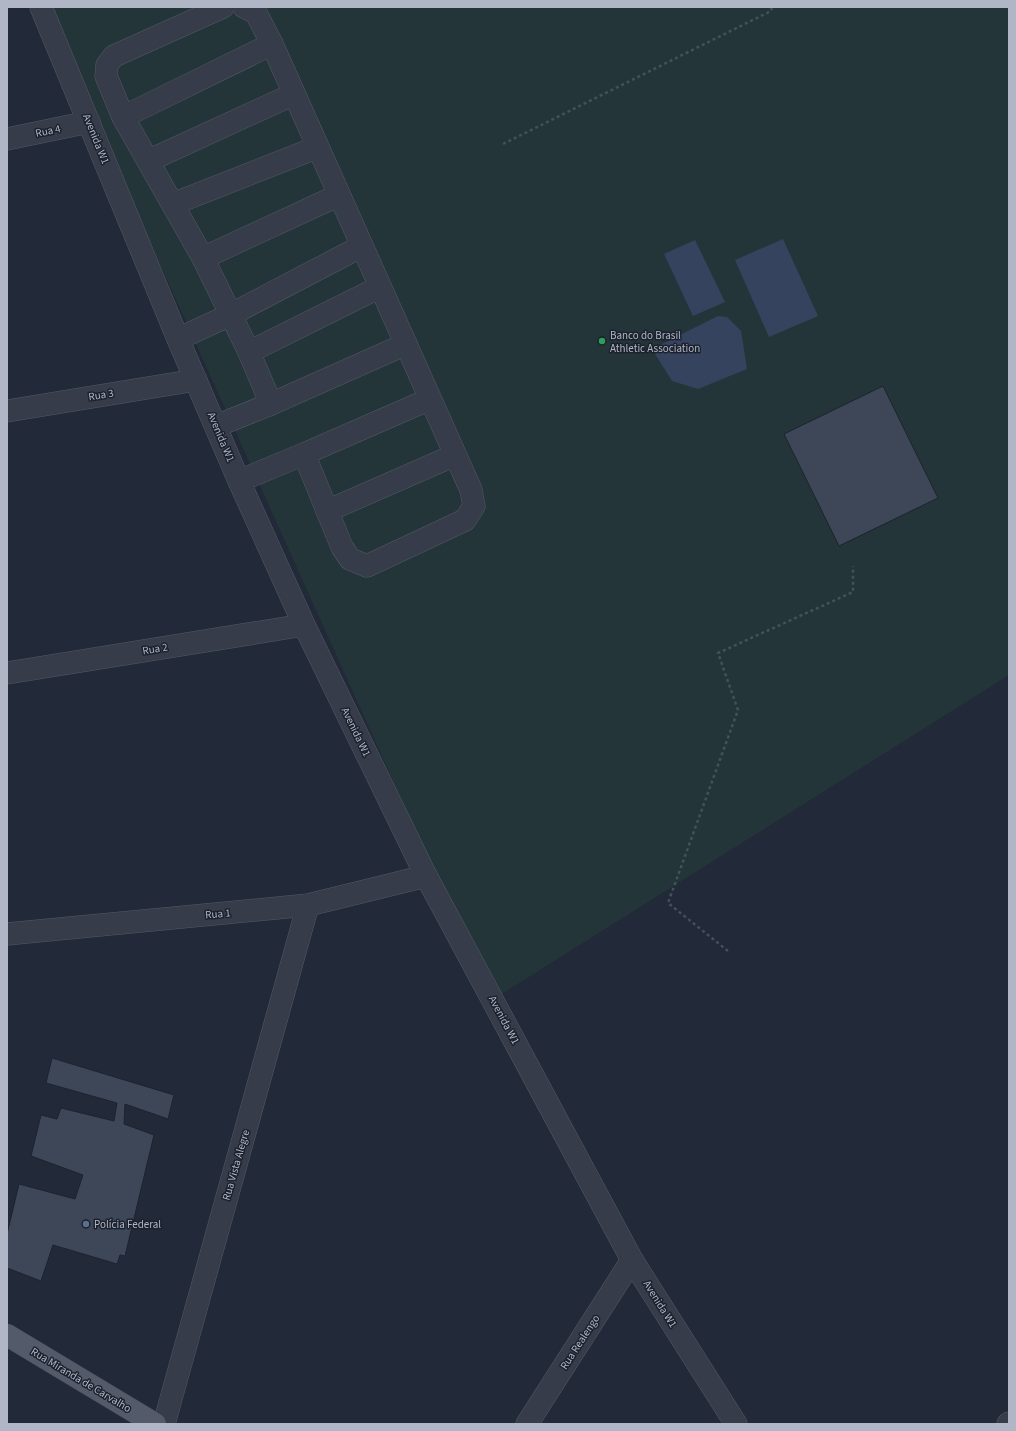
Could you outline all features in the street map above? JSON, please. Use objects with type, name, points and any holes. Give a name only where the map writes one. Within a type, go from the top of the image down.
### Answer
[{"type":"main road","name":"Rua Miranda de Carvalho","points":[[7,1335],[155,1424]]},
{"type":"street","name":"Avenida W1","points":[[41,7],[178,339],[239,481],[304,625],[426,876],[632,1260],[736,1424]]},
{"type":"street","points":[[223,7],[114,56],[107,65],[106,76],[123,117],[204,258],[249,352],[271,404]]},
{"type":"street","points":[[244,7],[256,13],[272,44],[471,490],[474,506],[465,520],[367,566],[350,559],[342,547],[304,454]]},
{"type":"street","points":[[123,117],[272,44]]},
{"type":"street","points":[[148,161],[294,94]]},
{"type":"street","name":"Rua 4","points":[[7,139],[89,122]]},
{"type":"street","points":[[173,204],[318,147]]},
{"type":"street","points":[[204,258],[339,195]]},
{"type":"street","points":[[178,339],[230,315],[362,246]]},
{"type":"street","points":[[249,352],[380,287]]},
{"type":"street","points":[[216,426],[271,404],[406,344]]},
{"type":"street","name":"Rua 3","points":[[7,410],[196,380]]},
{"type":"street","points":[[239,481],[430,399]]},
{"type":"street","points":[[327,511],[455,455]]},
{"type":"street","name":"Rua 2","points":[[7,673],[304,625]]},
{"type":"street","name":"Rua 1","points":[[7,934],[308,905],[426,876]]},
{"type":"street","name":"Rua Vista Alegre","points":[[164,1424],[308,905]]},
{"type":"street","name":"Rua Realengo","points":[[527,1424],[632,1260]]},
{"type":"path","points":[[503,144],[771,11],[772,7]]},
{"type":"path","points":[[728,951],[668,903],[738,710],[718,653],[853,592],[853,566]]},
{"type":"shaded area","name":"Banco do Brasil Athletic Association","points":[[44,7],[1009,7],[1009,675],[492,1000]]},
{"type":"water","points":[[783,239],[818,316],[769,337],[735,260]]},
{"type":"water","points":[[695,240],[725,302],[693,316],[664,254]]},
{"type":"water","points":[[718,316],[727,317],[741,331],[747,369],[698,389],[672,381],[652,349]]},
{"type":"building","points":[[883,386],[938,498],[839,546],[784,434]]},
{"type":"building","points":[[52,1058],[174,1095],[168,1119],[125,1104],[124,1124],[154,1135],[125,1256],[120,1255],[117,1264],[53,1245],[41,1281],[7,1268],[7,1234],[19,1184],[75,1199],[83,1175],[31,1156],[41,1115],[57,1119],[61,1108],[114,1121],[117,1103],[46,1083]]},
{"type":"place","name":"Banco do Brasil Athletic Association","points":[[602,341]]},
{"type":"place","name":"Polícia Federal","points":[[86,1224]]}]
